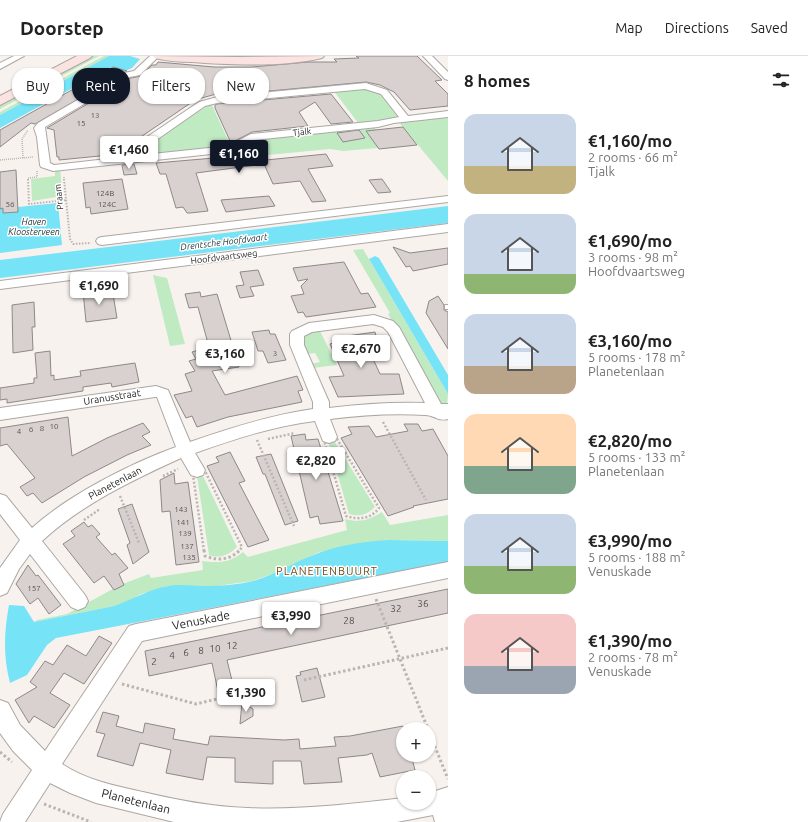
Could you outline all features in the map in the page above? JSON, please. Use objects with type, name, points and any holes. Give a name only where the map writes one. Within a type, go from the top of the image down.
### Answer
[{"type":"street","points":[[1,65],[20,56]]},
{"type":"street","points":[[0,101],[86,56]]},
{"type":"street","points":[[41,125],[127,75],[137,73],[155,56]]},
{"type":"street","points":[[159,56],[227,61],[273,60],[318,56]]},
{"type":"street","points":[[427,56],[448,77]]},
{"type":"street","points":[[130,84],[139,79],[140,77],[137,73]]},
{"type":"street","points":[[148,158],[145,147],[148,141],[202,104],[217,100],[366,86],[384,92],[406,119]]},
{"type":"street","name":"Tjalk","points":[[41,125],[39,128],[42,137],[45,165],[53,168],[230,149],[247,138],[256,136],[378,124],[388,121],[448,114]]},
{"type":"street","points":[[42,137],[52,130]]},
{"type":"street","points":[[102,241],[448,199]]},
{"type":"street","name":"Hoofdvaartsweg","points":[[0,285],[448,228]]},
{"type":"street","points":[[325,426],[321,402],[297,345],[297,334],[309,328],[374,319],[388,324],[394,330],[448,421]]},
{"type":"street","name":"Uranusstraat","points":[[0,414],[156,391],[163,394],[191,461]]},
{"type":"street","name":"Planetenlaan","points":[[0,587],[18,556],[48,524],[104,489],[150,465],[191,461],[254,438],[325,426],[380,409],[442,410]]},
{"type":"street","points":[[0,500],[78,601]]},
{"type":"street","name":"Venuskade","points":[[11,822],[136,633],[448,570]]},
{"type":"street","name":"Planetenlaan","points":[[0,711],[20,744],[48,768],[71,782],[121,799],[177,811],[247,821],[329,818],[390,811],[445,808]]},
{"type":"path","points":[[23,158],[23,135],[36,125],[41,125]]},
{"type":"path","points":[[0,160],[36,156]]},
{"type":"path","name":"Praam","points":[[63,167],[70,239],[73,244],[102,241]]},
{"type":"path","points":[[37,170],[37,177],[28,178],[29,204],[67,200]]},
{"type":"path","points":[[389,422],[383,422],[426,500]]},
{"type":"path","points":[[325,426],[337,439],[379,508],[372,516],[354,519],[346,516],[324,440],[325,426]]},
{"type":"path","points":[[294,526],[254,438],[325,426]]},
{"type":"path","points":[[191,461],[206,473],[242,547],[232,556],[222,560],[212,560],[205,556],[191,461]]},
{"type":"path","points":[[156,479],[191,461]]},
{"type":"path","points":[[114,500],[127,493]]},
{"type":"path","points":[[120,496],[139,542]]},
{"type":"path","points":[[80,522],[107,505]]},
{"type":"path","points":[[371,586],[425,722]]},
{"type":"path","points":[[304,680],[448,648]]},
{"type":"path","points":[[106,679],[196,704],[263,688]]},
{"type":"path","points":[[436,750],[448,779]]},
{"type":"path","points":[[27,797],[91,822]]},
{"type":"green space","points":[[91,56],[99,56],[77,68],[72,68],[72,70],[64,75],[64,70]]},
{"type":"green space","points":[[104,56],[109,56],[87,68],[82,68]]},
{"type":"green space","points":[[72,73],[72,76],[64,80],[64,78]]},
{"type":"green space","points":[[364,88],[380,93],[397,113],[398,117],[359,124],[333,90]]},
{"type":"green space","points":[[12,98],[12,103],[0,109],[0,104]]},
{"type":"green space","points":[[211,103],[229,142],[229,146],[151,154],[155,141]]},
{"type":"green space","points":[[15,104],[20,104],[0,115],[0,112]]},
{"type":"green space","points":[[448,116],[448,181],[398,121]]},
{"type":"green space","points":[[373,126],[389,147],[343,151],[330,149],[268,155],[261,139]]},
{"type":"green space","points":[[60,169],[63,198],[56,197],[32,201],[31,179],[55,176],[55,170]]},
{"type":"green space","points":[[363,249],[448,394],[447,406],[439,403],[434,395],[388,314],[390,313],[353,250]]},
{"type":"green space","points":[[153,275],[167,278],[185,344],[170,346]]},
{"type":"green space","points":[[320,331],[337,365],[312,368],[311,364],[320,362],[315,353],[307,354],[302,339],[312,332]]},
{"type":"green space","points":[[333,439],[375,507],[366,514],[349,514],[328,441]]},
{"type":"green space","points":[[202,474],[237,547],[224,556],[217,557],[209,555],[197,476]]},
{"type":"green space","points":[[382,512],[390,525],[448,515],[448,541],[388,540],[319,552],[281,571],[252,581],[217,586],[167,586],[141,594],[127,602],[114,606],[34,622],[37,620],[67,614],[120,585],[149,574],[151,578],[203,570],[202,561],[213,562],[229,560],[243,552],[248,557],[347,530],[345,519],[360,521],[373,517]]},
{"type":"water","points":[[109,56],[130,56],[140,59],[130,69],[111,67],[87,68]]},
{"type":"water","points":[[72,76],[72,88],[64,93],[64,80]]},
{"type":"water","points":[[20,104],[44,104],[0,128],[0,115]]},
{"type":"water","name":"Haven Kloosterveen","points":[[58,203],[62,245],[0,253],[0,209],[3,209],[3,213],[18,212],[18,207]]},
{"type":"water","name":"Drentsche Hoofdvaart","points":[[448,206],[448,223],[0,278],[0,260]]},
{"type":"water","points":[[375,256],[379,258],[448,375],[448,394],[369,259]]},
{"type":"water","points":[[388,540],[448,541],[448,562],[56,638],[47,645],[27,675],[10,683],[5,654],[6,625],[9,605],[24,606],[34,622],[114,606],[161,587],[177,585],[222,585],[253,581],[268,576],[320,552],[359,543]]},
{"type":"building","points":[[356,56],[417,56],[442,80],[435,81],[448,94],[448,106],[410,110],[394,92],[380,85],[366,82],[269,91],[269,68],[213,68],[213,95],[205,97],[205,68],[149,68],[152,65],[156,65],[158,62],[214,67],[252,67],[308,62],[337,62],[334,59],[359,58]]},
{"type":"building","points":[[138,77],[138,104],[189,104],[129,145],[132,155],[120,156],[120,154],[59,160],[59,157],[57,157],[54,130],[47,128],[87,104],[130,104],[131,78]]},
{"type":"building","points":[[72,90],[72,103],[35,124],[31,123],[0,147],[0,130],[47,104],[64,104],[64,94]]},
{"type":"building","points":[[331,94],[353,122],[331,124],[315,102],[299,112],[308,126],[252,132],[231,143],[215,105],[269,104],[269,99]]},
{"type":"building","points":[[403,127],[417,145],[379,149],[366,131]]},
{"type":"building","points":[[359,130],[365,138],[343,142],[337,133]]},
{"type":"building","points":[[253,141],[257,141],[266,160],[326,154],[333,166],[308,169],[326,201],[312,202],[300,181],[273,184],[264,164],[196,173],[208,211],[187,213],[183,207],[176,208],[166,174],[160,174],[156,163],[214,158],[214,156],[236,154],[235,151]]},
{"type":"building","points":[[134,164],[137,174],[124,175],[122,165]]},
{"type":"building","points":[[16,170],[18,212],[3,213],[3,208],[0,209],[0,172]]},
{"type":"building","points":[[122,179],[128,209],[91,214],[90,207],[86,208],[83,183]]},
{"type":"building","points":[[382,179],[391,192],[378,193],[369,180]]},
{"type":"building","points":[[269,196],[275,206],[226,212],[221,200]]},
{"type":"building","points":[[393,247],[410,253],[448,248],[448,264],[413,271],[410,266],[406,267]]},
{"type":"building","points":[[344,262],[361,294],[368,293],[376,307],[306,317],[303,312],[298,313],[291,296],[304,294],[301,286],[308,279],[298,281],[293,268]]},
{"type":"building","points":[[258,270],[264,285],[250,287],[254,296],[240,298],[236,286],[244,285],[240,272]]},
{"type":"building","points":[[100,288],[101,296],[113,294],[117,318],[86,322],[83,291]]},
{"type":"building","points":[[200,292],[201,297],[217,294],[239,367],[212,371],[225,395],[297,376],[303,390],[298,391],[302,402],[228,417],[197,427],[192,416],[186,418],[174,395],[192,391],[185,374],[195,371],[189,361],[196,359],[192,352],[209,347],[198,307],[189,308],[185,294]]},
{"type":"building","points":[[438,296],[444,305],[444,310],[448,312],[448,349],[426,313],[429,301]]},
{"type":"building","points":[[34,302],[35,327],[32,327],[33,350],[13,353],[12,305]]},
{"type":"building","points":[[269,330],[270,334],[275,334],[286,360],[268,363],[263,351],[258,351],[252,332]]},
{"type":"building","points":[[375,332],[379,348],[369,350],[380,374],[399,374],[404,394],[338,397],[329,377],[344,376],[330,344],[333,343],[333,338]]},
{"type":"building","points":[[50,351],[51,376],[54,375],[54,380],[81,376],[80,371],[135,363],[139,382],[112,387],[111,383],[83,387],[83,391],[7,403],[7,399],[0,400],[0,388],[34,383],[34,378],[37,378],[35,353]]},
{"type":"building","points":[[68,417],[72,456],[107,438],[143,423],[150,432],[142,436],[151,445],[127,455],[84,477],[42,503],[33,493],[27,496],[20,487],[35,478],[7,444],[0,446],[0,428]]},
{"type":"building","points":[[404,424],[418,424],[422,431],[433,429],[448,456],[448,499],[413,506],[414,507],[388,516],[341,438],[352,434],[348,427],[369,426],[376,437],[408,431]]},
{"type":"building","points":[[305,434],[306,440],[318,439],[343,521],[320,524],[318,516],[310,518],[291,436]]},
{"type":"building","points":[[230,452],[245,481],[239,483],[269,540],[248,547],[207,466],[219,462],[216,457]]},
{"type":"building","points":[[271,454],[298,521],[285,525],[265,474],[263,474],[256,457]]},
{"type":"building","points":[[174,473],[175,484],[188,482],[199,562],[176,565],[170,511],[162,512],[160,480]]},
{"type":"building","points":[[132,504],[149,552],[133,564],[127,545],[130,543],[118,509]]},
{"type":"building","points":[[84,522],[88,527],[92,525],[100,534],[96,537],[112,555],[115,553],[128,568],[119,574],[124,585],[114,590],[104,576],[94,583],[63,544],[75,536],[71,531]]},
{"type":"building","points":[[28,565],[36,576],[38,575],[61,605],[49,614],[38,598],[30,604],[16,584]]},
{"type":"building","points":[[448,589],[448,613],[227,660],[235,693],[219,696],[212,663],[149,676],[145,651]]},
{"type":"building","points":[[99,636],[112,643],[84,684],[64,673],[50,693],[70,705],[54,728],[34,716],[29,723],[15,700],[37,687],[30,682],[45,661],[53,665],[67,645],[86,656]]},
{"type":"building","points":[[317,668],[325,697],[302,702],[296,676],[301,675],[300,672]]},
{"type":"building","points":[[242,702],[253,709],[253,716],[240,724]]},
{"type":"building","points":[[103,712],[119,716],[116,726],[143,733],[145,723],[175,729],[173,739],[208,745],[210,736],[284,740],[299,739],[300,749],[336,746],[334,737],[350,736],[396,727],[396,762],[413,762],[415,770],[396,770],[396,774],[380,777],[372,753],[367,755],[338,758],[342,782],[304,784],[301,761],[273,761],[273,784],[235,782],[235,758],[207,757],[203,780],[166,773],[171,750],[140,743],[133,766],[97,756],[105,734],[96,732]]},
{"type":"district","name":"PLANETENBUURT","points":[[327,571]]}]
